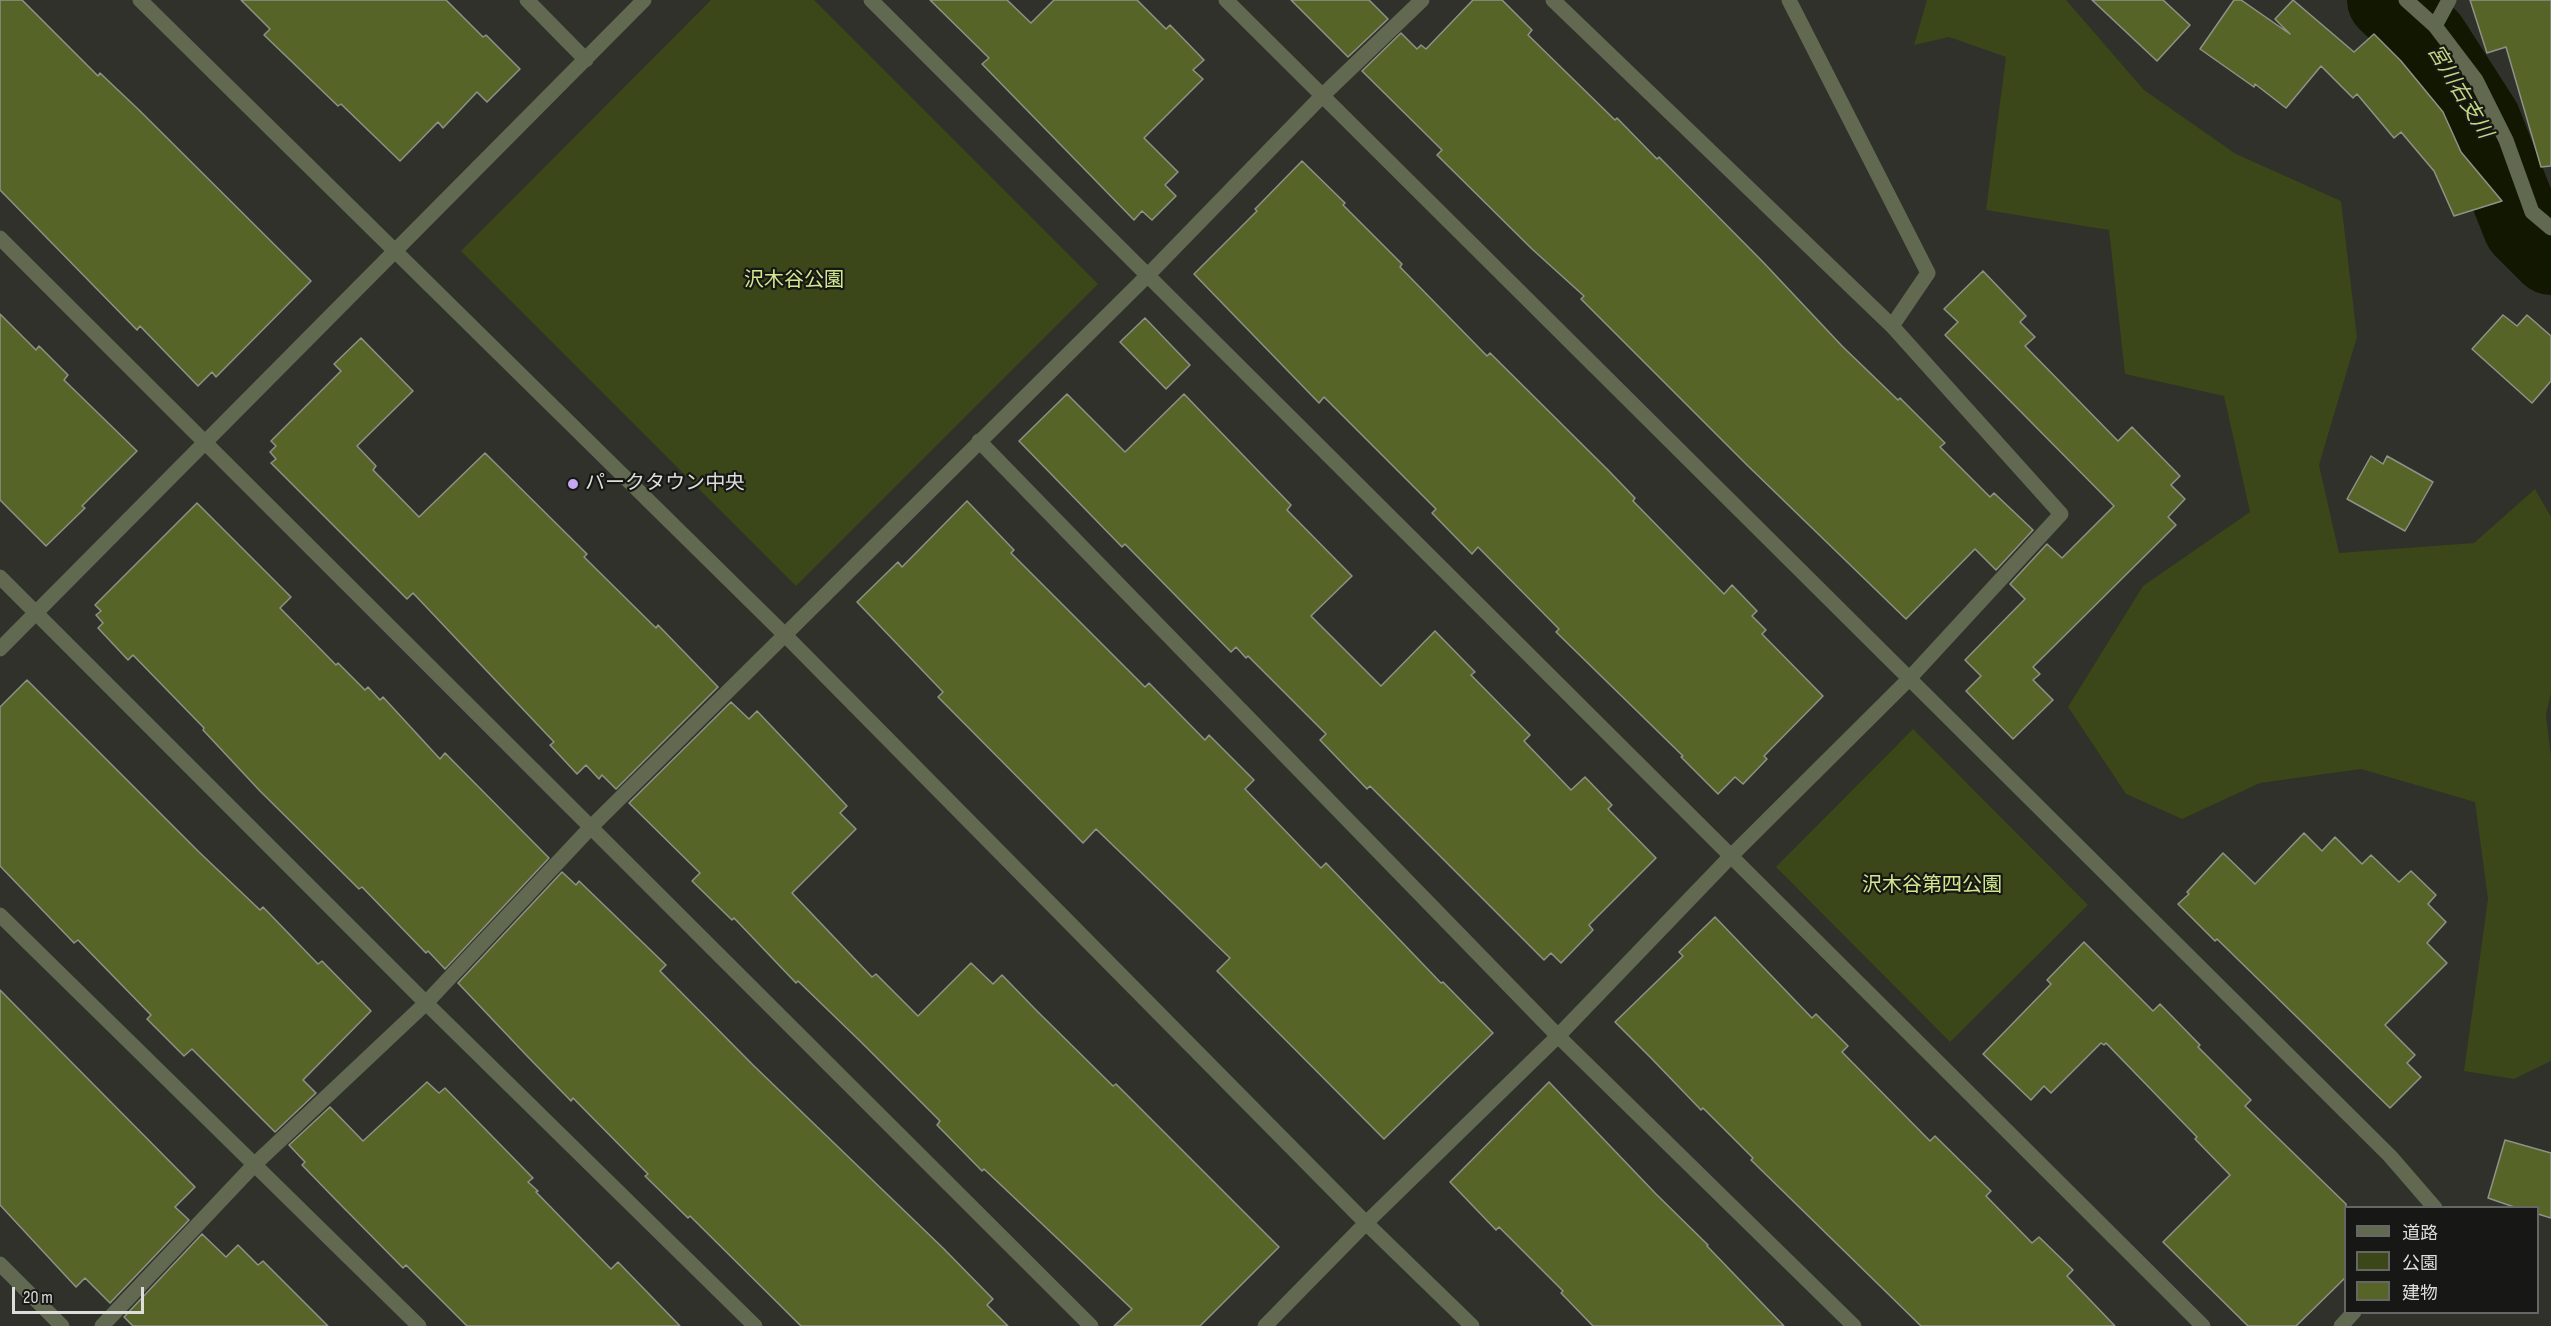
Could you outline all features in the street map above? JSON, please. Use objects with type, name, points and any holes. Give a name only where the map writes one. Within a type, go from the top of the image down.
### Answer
[{"type":"street","points":[[140,0],[784,634],[1366,1223],[1472,1326]]},
{"type":"street","points":[[527,0],[586,60]]},
{"type":"street","points":[[0,649],[644,0]]},
{"type":"street","points":[[871,0],[1149,274],[2203,1326]]},
{"type":"street","points":[[1226,0],[1908,680],[2390,1156],[2433,1206]]},
{"type":"street","points":[[102,1326],[255,1164],[426,1003],[591,827],[1149,274],[1323,95],[1422,0]]},
{"type":"street","points":[[1265,1326],[1366,1223],[1558,1035],[1731,856],[1908,680],[2061,514],[1892,326],[1553,0]]},
{"type":"street","points":[[1789,0],[1928,273],[1892,326]]},
{"type":"street","points":[[2406,0],[2434,26],[2476,80],[2506,140],[2532,212],[2551,228]]},
{"type":"street","points":[[2434,26],[2449,0]]},
{"type":"street","points":[[0,238],[1091,1326]]},
{"type":"street","points":[[979,441],[1558,1035],[1854,1326]]},
{"type":"street","points":[[0,577],[426,1003],[755,1326]]},
{"type":"street","points":[[0,915],[419,1326]]},
{"type":"street","points":[[0,1264],[62,1326]]},
{"type":"street","points":[[2341,1326],[2352,1314]]},
{"type":"green space","name":"沢木谷公園","points":[[711,0],[814,0],[1098,284],[796,586],[461,251]]},
{"type":"green space","points":[[1927,0],[2066,0],[2144,90],[2236,154],[2341,201],[2357,337],[2319,465],[2339,553],[2474,543],[2535,489],[2551,517],[2551,693],[2546,715],[2551,757],[2551,1061],[2514,1079],[2464,1071],[2488,899],[2475,802],[2361,769],[2260,783],[2182,819],[2126,794],[2068,707],[2143,586],[2250,512],[2224,396],[2125,374],[2109,230],[1986,210],[2006,57],[1949,37],[1914,45]]},
{"type":"green space","name":"沢木谷第四公園","points":[[1913,729],[2088,905],[1950,1042],[1776,867]]},
{"type":"building","points":[[0,0],[22,0],[98,76],[100,73],[139,110],[311,281],[216,377],[212,372],[198,386],[140,326],[137,330],[0,190]]},
{"type":"building","points":[[241,0],[446,0],[483,37],[486,35],[520,69],[487,102],[477,92],[443,128],[438,122],[400,161],[264,35],[270,29]]},
{"type":"building","points":[[930,0],[1007,0],[1031,23],[1054,0],[1137,0],[1166,29],[1170,25],[1204,60],[1193,70],[1203,79],[1144,138],[1178,172],[1165,185],[1176,196],[1152,220],[1142,211],[1134,220],[982,64],[989,58]]},
{"type":"building","points":[[1291,0],[1369,0],[1388,19],[1348,57]]},
{"type":"building","points":[[1473,0],[1502,0],[1532,30],[1528,35],[1615,120],[1617,118],[1657,159],[1659,157],[1842,346],[1898,400],[1900,398],[1945,443],[1940,447],[1990,497],[1994,493],[2033,530],[1996,570],[1975,549],[1906,619],[1747,465],[1581,299],[1584,296],[1532,249],[1437,155],[1442,150],[1362,71],[1401,33],[1417,49],[1421,45],[1426,49]]},
{"type":"building","points":[[2092,0],[2163,0],[2190,25],[2157,61]]},
{"type":"building","points":[[2234,0],[2241,0],[2290,34],[2275,19],[2293,0],[2354,52],[2374,34],[2401,61],[2443,112],[2461,152],[2502,201],[2454,216],[2434,171],[2401,132],[2394,138],[2357,94],[2353,98],[2321,66],[2286,108],[2255,84],[2254,87],[2200,49]]},
{"type":"building","points":[[2470,0],[2551,0],[2551,166],[2541,167],[2506,47],[2487,53]]},
{"type":"building","points":[[1302,161],[1402,264],[1400,267],[1487,356],[1490,353],[1608,470],[1635,498],[1633,501],[1724,594],[1732,585],[1757,611],[1752,616],[1766,630],[1762,634],[1823,696],[1764,756],[1767,759],[1743,784],[1735,777],[1718,794],[1681,757],[1683,756],[1556,632],[1559,629],[1478,547],[1472,554],[1432,513],[1436,509],[1324,397],[1319,403],[1194,274],[1257,211],[1255,209]]},
{"type":"building","points":[[1983,271],[2026,316],[2020,322],[2035,337],[2025,346],[2118,441],[2132,427],[2180,476],[2171,485],[2185,499],[2168,517],[2176,525],[2033,667],[2040,674],[2033,680],[2053,700],[2013,739],[1966,691],[1981,676],[1965,660],[2025,599],[2010,584],[2047,544],[2062,558],[2114,506],[1945,335],[1958,322],[1944,309]]},
{"type":"building","points":[[0,314],[36,350],[39,346],[68,375],[64,380],[137,451],[82,506],[85,508],[46,546],[0,500]]},
{"type":"building","points":[[2503,315],[2517,326],[2527,315],[2551,336],[2551,381],[2532,403],[2472,349]]},
{"type":"building","points":[[1145,318],[1190,365],[1166,389],[1120,342]]},
{"type":"building","points":[[361,338],[413,391],[357,446],[376,466],[373,470],[419,517],[485,453],[587,554],[584,557],[656,628],[658,625],[718,687],[616,789],[602,775],[599,779],[586,765],[577,774],[550,745],[554,742],[413,593],[407,599],[271,463],[276,459],[270,452],[276,446],[271,441],[341,371],[334,364]]},
{"type":"building","points":[[1067,394],[1125,452],[1184,394],[1291,505],[1287,510],[1352,576],[1311,616],[1381,686],[1435,631],[1475,672],[1471,675],[1530,735],[1524,741],[1571,790],[1585,777],[1612,805],[1608,809],[1656,858],[1589,925],[1593,930],[1561,963],[1551,953],[1544,960],[1370,786],[1367,789],[1320,740],[1326,734],[1248,656],[1246,658],[1236,647],[1231,652],[1125,544],[1122,547],[1019,441]]},
{"type":"building","points":[[2371,456],[2383,464],[2387,456],[2433,482],[2405,531],[2347,499]]},
{"type":"building","points":[[967,501],[1014,550],[1011,553],[1145,687],[1149,683],[1205,740],[1209,735],[1254,780],[1245,789],[1321,868],[1326,863],[1441,983],[1443,982],[1493,1033],[1384,1139],[1217,971],[1230,958],[1096,829],[1083,843],[938,697],[943,692],[857,602],[898,562],[902,567]]},
{"type":"building","points":[[197,503],[291,597],[280,608],[336,665],[338,663],[365,690],[368,687],[380,700],[383,697],[440,759],[445,753],[549,858],[445,969],[428,951],[426,953],[362,887],[359,889],[260,791],[203,730],[204,728],[133,655],[128,660],[98,628],[103,623],[96,615],[101,611],[95,605]]},
{"type":"building","points":[[27,680],[199,852],[260,910],[263,907],[318,964],[322,961],[371,1011],[303,1080],[316,1093],[275,1132],[192,1049],[184,1056],[147,1019],[151,1015],[78,940],[74,943],[0,866],[0,707]]},
{"type":"building","points":[[731,702],[749,719],[757,711],[847,806],[840,813],[856,829],[792,893],[872,977],[876,974],[918,1016],[971,963],[993,984],[1002,975],[1113,1086],[1116,1084],[1279,1247],[1200,1326],[1114,1326],[1132,1309],[984,1169],[982,1171],[937,1125],[940,1121],[860,1041],[798,981],[796,983],[734,918],[732,920],[692,881],[700,873],[629,803]]},
{"type":"building","points":[[2304,833],[2322,851],[2335,837],[2362,864],[2371,855],[2399,882],[2411,871],[2436,895],[2428,904],[2446,922],[2427,943],[2447,963],[2385,1025],[2415,1055],[2407,1063],[2421,1077],[2390,1108],[2217,939],[2215,941],[2178,904],[2223,853],[2255,884]]},
{"type":"building","points":[[562,872],[576,885],[579,881],[666,965],[660,971],[753,1065],[944,1249],[993,1299],[987,1305],[1008,1326],[801,1326],[690,1216],[688,1218],[645,1176],[648,1174],[573,1098],[571,1101],[458,983]]},
{"type":"building","points":[[1715,917],[1812,1018],[1816,1014],[1848,1046],[1842,1052],[1930,1141],[1935,1136],[1991,1191],[1986,1196],[2032,1243],[2039,1237],[2073,1270],[2067,1276],[2115,1326],[1921,1326],[1751,1160],[1753,1158],[1703,1108],[1701,1110],[1615,1022],[1683,956],[1679,952]]},
{"type":"building","points":[[2084,942],[2153,1011],[2160,1004],[2200,1045],[2198,1047],[2251,1100],[2245,1106],[2346,1204],[2344,1206],[2344,1279],[2296,1326],[2248,1326],[2163,1242],[2230,1175],[2195,1139],[2197,1137],[2106,1043],[2104,1045],[2101,1043],[2051,1093],[2044,1086],[2031,1100],[1983,1054],[2051,984],[2047,980]]},
{"type":"building","points":[[0,990],[195,1187],[175,1207],[189,1220],[110,1303],[85,1278],[76,1287],[0,1205]]},
{"type":"building","points":[[427,1082],[439,1093],[445,1088],[533,1178],[528,1182],[538,1191],[536,1192],[611,1269],[618,1262],[680,1326],[467,1326],[406,1265],[403,1268],[336,1200],[302,1165],[305,1162],[289,1145],[330,1107],[363,1141]]},
{"type":"building","points":[[1549,1082],[1784,1326],[1593,1326],[1561,1293],[1563,1291],[1499,1227],[1496,1230],[1450,1182]]},
{"type":"building","points":[[2505,1140],[2551,1153],[2551,1218],[2539,1214],[2539,1206],[2511,1206],[2488,1198]]},
{"type":"building","points":[[202,1234],[226,1257],[238,1245],[258,1265],[263,1261],[328,1326],[133,1326],[124,1317]]},
{"type":"waterway","name":"宮川右支川","points":[[2387,0],[2429,40],[2481,121],[2523,227],[2551,255]]},
{"type":"place","name":"パークタウン中央","points":[[573,484]]}]
